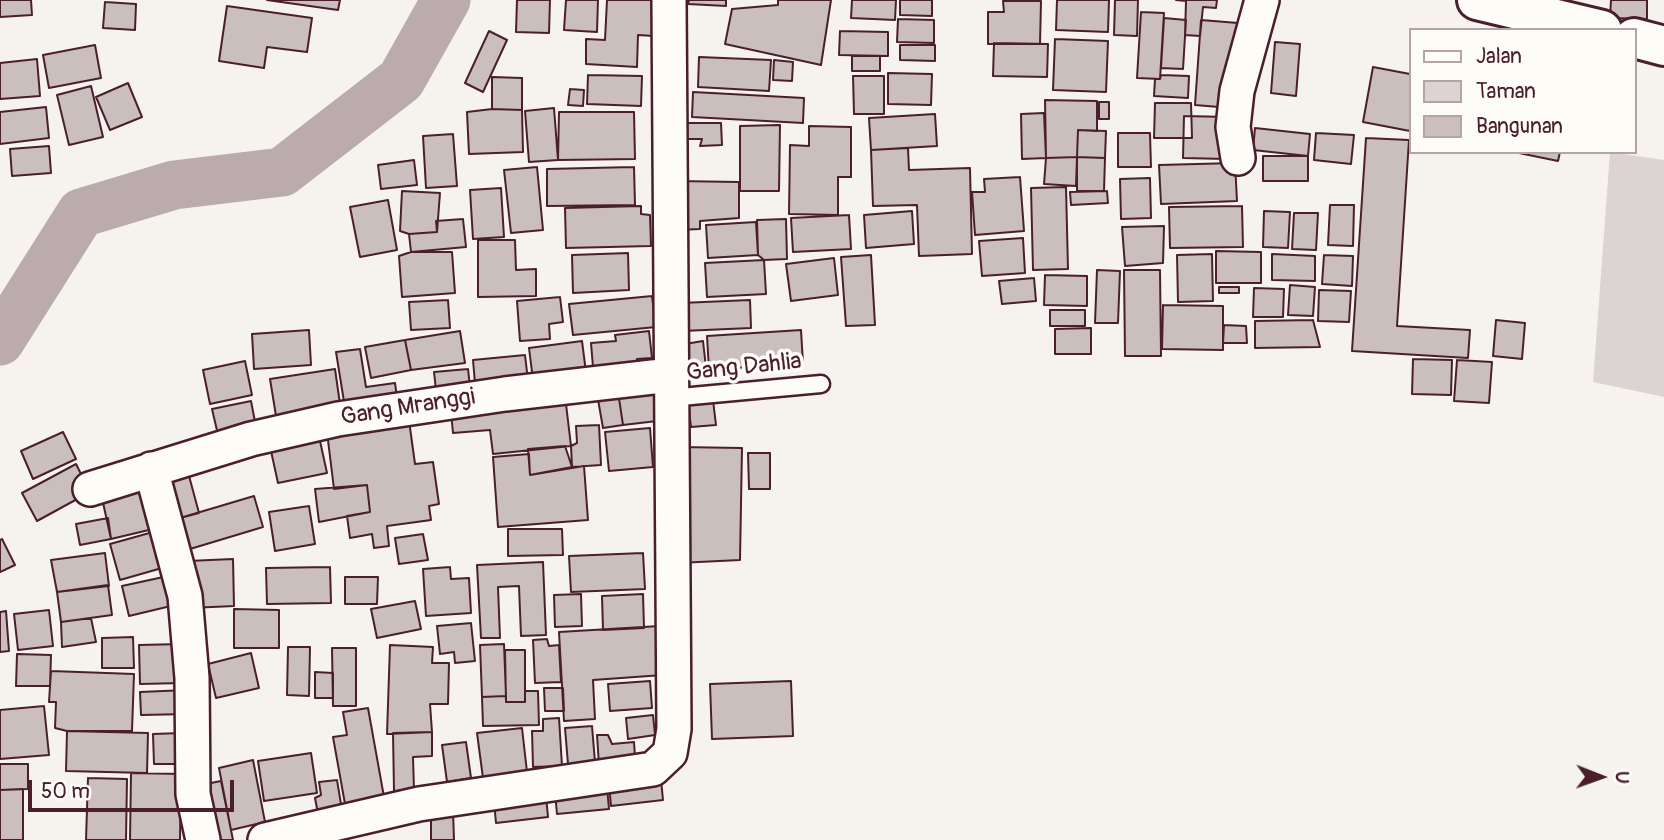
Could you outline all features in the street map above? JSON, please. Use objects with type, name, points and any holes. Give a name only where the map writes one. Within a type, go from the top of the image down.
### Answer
[{"type":"main road","points":[[1477,0],[1580,17]]},
{"type":"main road","points":[[1636,39],[1664,46]]},
{"type":"street","points":[[265,840],[419,804],[653,769],[670,753],[674,729],[669,0]]},
{"type":"street","points":[[1238,158],[1233,127],[1237,91],[1262,0]]},
{"type":"street","name":"Gang Mranggi","points":[[90,489],[251,439],[338,419],[505,394],[670,387]]},
{"type":"street","points":[[151,469],[185,596],[192,678],[193,794],[203,840]]},
{"type":"lane","name":"Gang Dahlia","points":[[670,387],[821,384]]},
{"type":"green space","points":[[1610,154],[1664,160],[1664,397],[1593,382]]},
{"type":"building","points":[[0,0],[31,0],[32,15],[0,17]]},
{"type":"building","points":[[267,0],[340,0],[338,10]]},
{"type":"building","points":[[517,0],[550,0],[549,33],[516,32]]},
{"type":"building","points":[[566,0],[598,0],[597,32],[564,30]]},
{"type":"building","points":[[607,0],[655,0],[654,36],[638,35],[637,67],[586,64],[586,39],[605,40]]},
{"type":"building","points":[[689,0],[726,0],[726,6],[688,4]]},
{"type":"building","points":[[778,0],[831,0],[821,65],[725,44],[732,9],[778,5]]},
{"type":"building","points":[[852,0],[896,0],[895,20],[851,18]]},
{"type":"building","points":[[900,0],[932,0],[932,16],[900,15]]},
{"type":"building","points":[[1057,0],[1109,0],[1108,32],[1056,30]]},
{"type":"building","points":[[1115,0],[1138,0],[1137,36],[1114,35]]},
{"type":"building","points":[[1176,0],[1217,0],[1216,8],[1203,7],[1200,36],[1185,35],[1186,1]]},
{"type":"building","points":[[1611,0],[1647,0],[1647,19],[1610,18]]},
{"type":"building","points":[[1003,1],[1041,1],[1040,44],[988,44],[988,12],[1004,12]]},
{"type":"building","points":[[105,2],[136,4],[135,30],[103,28]]},
{"type":"building","points":[[227,6],[312,18],[307,52],[267,47],[264,68],[219,61]]},
{"type":"building","points":[[1141,12],[1164,13],[1160,79],[1137,78]]},
{"type":"building","points":[[1164,18],[1186,20],[1183,69],[1161,68]]},
{"type":"building","points":[[898,19],[934,20],[934,43],[897,42]]},
{"type":"building","points":[[1201,20],[1238,23],[1231,108],[1195,105]]},
{"type":"building","points":[[489,31],[507,40],[483,92],[465,83]]},
{"type":"building","points":[[840,31],[888,32],[888,56],[839,55]]},
{"type":"building","points":[[1055,39],[1108,41],[1106,92],[1053,90]]},
{"type":"building","points":[[1275,42],[1300,44],[1296,96],[1271,93]]},
{"type":"building","points":[[994,43],[1048,44],[1047,77],[993,76]]},
{"type":"building","points":[[95,45],[101,78],[49,88],[43,55]]},
{"type":"building","points":[[900,45],[935,45],[935,61],[900,60]]},
{"type":"building","points":[[852,56],[880,56],[880,71],[852,71]]},
{"type":"building","points":[[699,57],[771,60],[769,91],[698,87]]},
{"type":"building","points":[[37,59],[40,96],[0,99],[0,63]]},
{"type":"building","points":[[774,60],[793,62],[792,81],[773,80]]},
{"type":"building","points":[[1373,67],[1408,74],[1408,131],[1363,122]]},
{"type":"building","points":[[888,73],[932,74],[931,105],[888,104]]},
{"type":"building","points":[[588,75],[642,76],[641,106],[587,104]]},
{"type":"building","points":[[1161,75],[1189,76],[1188,98],[1154,96],[1155,79],[1160,79]]},
{"type":"building","points":[[853,76],[884,76],[884,114],[854,114]]},
{"type":"building","points":[[492,77],[522,78],[522,110],[492,109]]},
{"type":"building","points":[[128,83],[142,117],[110,130],[96,97]]},
{"type":"building","points":[[91,86],[103,137],[69,145],[57,95]]},
{"type":"building","points":[[570,89],[584,90],[583,106],[568,105]]},
{"type":"building","points":[[693,92],[804,98],[803,123],[692,117]]},
{"type":"building","points":[[1045,100],[1097,101],[1097,131],[1078,130],[1077,157],[1046,158]]},
{"type":"building","points":[[1099,102],[1109,102],[1109,119],[1099,119]]},
{"type":"building","points":[[1155,103],[1191,103],[1192,138],[1154,138]]},
{"type":"building","points":[[46,107],[49,138],[0,144],[0,112]]},
{"type":"building","points":[[554,108],[558,160],[529,162],[525,111]]},
{"type":"building","points":[[522,110],[523,152],[469,154],[467,112]]},
{"type":"building","points":[[559,112],[634,112],[635,159],[558,160]]},
{"type":"building","points":[[1044,113],[1046,158],[1022,159],[1021,114]]},
{"type":"building","points":[[935,114],[937,146],[871,150],[869,118]]},
{"type":"building","points":[[1184,116],[1229,117],[1227,159],[1183,158]]},
{"type":"building","points":[[687,123],[721,123],[722,145],[700,146],[702,139],[687,139]]},
{"type":"building","points":[[780,125],[779,191],[740,191],[740,126]]},
{"type":"building","points":[[809,126],[851,127],[851,177],[838,177],[838,215],[789,214],[790,145],[809,146]]},
{"type":"building","points":[[1255,128],[1310,134],[1308,156],[1253,150]]},
{"type":"building","points":[[1078,130],[1106,131],[1105,158],[1077,157]]},
{"type":"building","points":[[1118,133],[1150,133],[1151,167],[1118,167]]},
{"type":"building","points":[[1316,133],[1354,135],[1351,164],[1314,160]]},
{"type":"building","points":[[453,134],[457,186],[426,188],[423,136]]},
{"type":"building","points":[[1366,138],[1408,140],[1397,326],[1470,330],[1468,358],[1352,351]]},
{"type":"building","points":[[49,146],[51,173],[12,176],[10,149]]},
{"type":"building","points":[[908,148],[909,170],[970,168],[972,254],[919,256],[917,205],[873,206],[871,150]]},
{"type":"building","points":[[1524,154],[1560,154],[1558,161]]},
{"type":"building","points":[[1263,156],[1308,156],[1308,181],[1263,181]]},
{"type":"building","points":[[1077,157],[1105,158],[1104,191],[1077,191]]},
{"type":"building","points":[[1077,157],[1076,186],[1044,184],[1046,158]]},
{"type":"building","points":[[414,160],[417,185],[381,189],[378,165]]},
{"type":"building","points":[[1235,163],[1237,201],[1161,204],[1159,165]]},
{"type":"building","points":[[537,167],[543,230],[511,233],[504,170]]},
{"type":"building","points":[[634,167],[635,205],[547,206],[547,169]]},
{"type":"building","points":[[1020,177],[1024,231],[975,235],[972,192],[985,192],[984,179]]},
{"type":"building","points":[[1150,178],[1151,218],[1121,219],[1120,179]]},
{"type":"building","points":[[676,181],[739,182],[739,218],[700,221],[700,229],[677,230]]},
{"type":"building","points":[[1066,187],[1068,269],[1033,270],[1031,188]]},
{"type":"building","points":[[501,188],[504,237],[473,239],[470,190]]},
{"type":"building","points":[[402,191],[440,193],[437,232],[409,234],[400,231]]},
{"type":"building","points":[[1107,191],[1108,203],[1071,205],[1070,192]]},
{"type":"building","points":[[388,200],[397,250],[360,257],[350,207]]},
{"type":"building","points":[[1330,205],[1354,205],[1353,246],[1328,245]]},
{"type":"building","points":[[641,206],[641,214],[650,215],[651,246],[566,248],[565,208]]},
{"type":"building","points":[[1242,206],[1243,247],[1170,248],[1169,207]]},
{"type":"building","points":[[912,211],[914,244],[866,248],[864,215]]},
{"type":"building","points":[[1264,211],[1290,212],[1288,248],[1263,247]]},
{"type":"building","points":[[1294,213],[1318,213],[1316,250],[1292,249]]},
{"type":"building","points":[[849,215],[851,249],[793,252],[791,218]]},
{"type":"building","points":[[463,219],[466,247],[411,252],[409,234],[437,232],[436,221]]},
{"type":"building","points":[[786,219],[787,259],[764,260],[758,255],[757,220]]},
{"type":"building","points":[[756,222],[758,255],[708,258],[706,225]]},
{"type":"building","points":[[1164,226],[1163,263],[1125,266],[1122,227]]},
{"type":"building","points":[[1023,238],[1025,273],[982,276],[979,241]]},
{"type":"building","points":[[478,240],[515,240],[516,270],[536,269],[536,296],[478,297]]},
{"type":"building","points":[[1216,251],[1261,252],[1261,283],[1216,283]]},
{"type":"building","points":[[411,252],[452,252],[455,293],[402,297],[399,256]]},
{"type":"building","points":[[628,253],[629,290],[573,293],[572,255]]},
{"type":"building","points":[[1212,254],[1213,301],[1178,302],[1177,255]]},
{"type":"building","points":[[1272,254],[1315,256],[1315,281],[1272,280]]},
{"type":"building","points":[[871,255],[875,325],[846,326],[841,257]]},
{"type":"building","points":[[1324,255],[1353,256],[1352,286],[1322,284]]},
{"type":"building","points":[[834,258],[838,295],[791,301],[786,264]]},
{"type":"building","points":[[764,260],[766,294],[707,297],[705,263]]},
{"type":"building","points":[[1097,270],[1120,271],[1118,323],[1095,323]]},
{"type":"building","points":[[1124,270],[1160,270],[1161,356],[1125,356]]},
{"type":"building","points":[[1045,275],[1087,276],[1087,306],[1044,305]]},
{"type":"building","points":[[1034,278],[1036,301],[1002,304],[999,281]]},
{"type":"building","points":[[1290,285],[1315,287],[1313,316],[1288,315]]},
{"type":"building","points":[[1219,287],[1239,287],[1239,293],[1219,293]]},
{"type":"building","points":[[1254,288],[1284,289],[1283,317],[1253,317]]},
{"type":"building","points":[[1319,290],[1351,291],[1349,322],[1318,321]]},
{"type":"building","points":[[652,296],[656,327],[573,335],[569,304]]},
{"type":"building","points":[[560,297],[563,322],[549,324],[550,339],[520,341],[517,301]]},
{"type":"building","points":[[448,300],[450,328],[411,330],[409,302]]},
{"type":"building","points":[[750,300],[751,328],[682,331],[681,303]]},
{"type":"building","points":[[1163,305],[1223,306],[1223,350],[1162,349]]},
{"type":"building","points":[[1050,310],[1085,310],[1085,326],[1050,326]]},
{"type":"building","points":[[1313,320],[1320,347],[1255,348],[1255,321]]},
{"type":"building","points":[[1496,320],[1525,323],[1522,359],[1493,356]]},
{"type":"building","points":[[1224,325],[1246,326],[1247,343],[1223,343]]},
{"type":"building","points":[[1091,328],[1091,354],[1055,354],[1055,329]]},
{"type":"building","points":[[309,330],[311,365],[254,369],[252,334]]},
{"type":"building","points":[[801,330],[803,363],[709,370],[707,336]]},
{"type":"building","points":[[460,331],[465,363],[411,370],[405,340]]},
{"type":"building","points":[[649,331],[652,358],[637,359],[639,375],[594,379],[591,343],[616,341],[615,335]]},
{"type":"building","points":[[405,340],[411,370],[371,378],[365,347]]},
{"type":"building","points":[[582,341],[587,380],[534,388],[529,348]]},
{"type":"building","points":[[703,341],[707,376],[683,379],[679,345]]},
{"type":"building","points":[[360,349],[366,387],[395,383],[398,405],[346,414],[336,352]]},
{"type":"building","points":[[525,355],[529,389],[476,395],[473,360]]},
{"type":"building","points":[[1413,359],[1452,360],[1451,395],[1412,394]]},
{"type":"building","points":[[1457,360],[1492,362],[1489,403],[1454,401]]},
{"type":"building","points":[[245,361],[252,395],[210,404],[203,370]]},
{"type":"building","points":[[335,369],[341,411],[277,422],[270,379]]},
{"type":"building","points":[[468,369],[471,396],[437,399],[434,372]]},
{"type":"building","points":[[654,380],[657,421],[623,425],[617,385]]},
{"type":"building","points":[[617,385],[623,425],[603,428],[596,388]]},
{"type":"building","points":[[537,393],[538,407],[566,404],[571,446],[493,454],[490,430],[453,433],[450,402]]},
{"type":"building","points":[[713,400],[716,425],[691,427],[688,402]]},
{"type":"building","points":[[251,401],[257,432],[219,439],[212,409]]},
{"type":"building","points":[[408,413],[415,464],[433,462],[439,504],[429,506],[431,520],[387,526],[389,546],[374,548],[372,534],[350,538],[347,516],[370,512],[367,485],[334,489],[326,424]]},
{"type":"building","points":[[599,425],[601,465],[572,467],[571,446],[577,443],[576,426]]},
{"type":"building","points":[[650,428],[653,467],[609,471],[605,432]]},
{"type":"building","points":[[63,432],[76,459],[33,479],[21,451]]},
{"type":"building","points":[[320,441],[327,473],[278,483],[271,451]]},
{"type":"building","points":[[565,446],[572,467],[530,475],[528,449]]},
{"type":"building","points":[[679,447],[742,448],[740,560],[678,563]]},
{"type":"building","points":[[748,453],[770,453],[770,489],[749,489]]},
{"type":"building","points":[[529,454],[530,475],[584,466],[588,520],[498,527],[493,457]]},
{"type":"building","points":[[185,461],[199,513],[180,518],[167,466]]},
{"type":"building","points":[[76,464],[90,492],[37,521],[22,493]]},
{"type":"building","points":[[141,479],[153,529],[111,539],[100,489]]},
{"type":"building","points":[[367,485],[370,512],[319,522],[315,489]]},
{"type":"building","points":[[254,496],[263,527],[190,549],[180,518]]},
{"type":"building","points":[[309,506],[315,544],[275,551],[269,512]]},
{"type":"building","points":[[108,518],[111,539],[80,545],[76,524]]},
{"type":"building","points":[[508,529],[562,529],[563,555],[508,556]]},
{"type":"building","points":[[153,532],[162,568],[120,580],[110,544]]},
{"type":"building","points":[[423,534],[428,560],[399,564],[395,538]]},
{"type":"building","points":[[2,539],[15,565],[0,572],[0,540]]},
{"type":"building","points":[[105,553],[109,586],[57,592],[51,560]]},
{"type":"building","points":[[643,553],[645,589],[571,592],[569,556]]},
{"type":"building","points":[[233,559],[234,606],[190,608],[188,561]]},
{"type":"building","points":[[543,562],[546,635],[521,636],[519,586],[498,587],[500,638],[481,638],[477,565]]},
{"type":"building","points":[[330,567],[331,603],[267,604],[266,568]]},
{"type":"building","points":[[450,567],[451,579],[469,578],[471,613],[426,616],[423,569]]},
{"type":"building","points":[[168,576],[175,605],[129,616],[122,586]]},
{"type":"building","points":[[345,577],[378,577],[377,604],[345,604]]},
{"type":"building","points":[[108,585],[112,615],[61,622],[57,592]]},
{"type":"building","points":[[581,594],[582,626],[555,627],[554,595]]},
{"type":"building","points":[[643,594],[644,628],[603,630],[602,596]]},
{"type":"building","points":[[415,601],[421,629],[377,638],[371,609]]},
{"type":"building","points":[[234,609],[279,610],[279,648],[234,648]]},
{"type":"building","points":[[49,610],[53,646],[18,650],[14,614]]},
{"type":"building","points":[[6,611],[9,651],[0,652],[0,612]]},
{"type":"building","points":[[91,618],[96,642],[62,647],[61,622]]},
{"type":"building","points":[[471,623],[475,661],[455,663],[454,652],[440,654],[437,626]]},
{"type":"building","points":[[660,626],[663,675],[593,680],[595,719],[564,721],[559,632]]},
{"type":"building","points":[[133,637],[134,668],[102,668],[102,638]]},
{"type":"building","points":[[547,639],[549,646],[559,645],[561,682],[535,683],[533,640]]},
{"type":"building","points":[[182,644],[183,683],[140,684],[139,645]]},
{"type":"building","points":[[504,644],[506,696],[482,697],[480,645]]},
{"type":"building","points":[[390,645],[433,647],[432,663],[449,663],[448,704],[430,704],[432,732],[387,734]]},
{"type":"building","points":[[288,647],[310,647],[309,696],[287,695]]},
{"type":"building","points":[[332,648],[356,648],[356,706],[333,706]]},
{"type":"building","points":[[505,650],[525,650],[525,702],[506,702]]},
{"type":"building","points":[[251,653],[259,688],[216,698],[208,664]]},
{"type":"building","points":[[17,654],[51,655],[50,686],[16,686]]},
{"type":"building","points":[[51,671],[134,674],[132,731],[67,731],[55,728],[56,702],[49,702]]},
{"type":"building","points":[[315,672],[333,673],[333,698],[315,698]]},
{"type":"building","points":[[650,681],[652,708],[610,711],[608,684]]},
{"type":"building","points":[[791,681],[793,736],[712,739],[710,684]]},
{"type":"building","points":[[544,688],[563,688],[564,711],[545,711]]},
{"type":"building","points":[[187,690],[188,714],[141,715],[140,692]]},
{"type":"building","points":[[525,691],[538,691],[539,725],[483,726],[482,697],[506,696],[506,702],[525,702]]},
{"type":"building","points":[[44,706],[49,755],[0,759],[0,710]]},
{"type":"building","points":[[368,708],[384,797],[345,804],[333,737],[347,735],[343,712]]},
{"type":"building","points":[[653,715],[655,735],[628,739],[626,718]]},
{"type":"building","points":[[559,718],[562,766],[533,767],[532,731],[543,731],[543,719]]},
{"type":"building","points":[[592,726],[595,762],[568,764],[565,728]]},
{"type":"building","points":[[522,728],[527,772],[483,778],[477,733]]},
{"type":"building","points":[[67,731],[148,733],[147,773],[66,771]]},
{"type":"building","points":[[432,732],[432,756],[413,757],[414,790],[394,791],[393,733]]},
{"type":"building","points":[[182,733],[182,764],[154,764],[153,734]]},
{"type":"building","points":[[597,735],[608,735],[612,744],[634,742],[635,757],[599,765]]},
{"type":"building","points":[[466,742],[471,778],[447,782],[442,745]]},
{"type":"building","points":[[311,753],[317,793],[264,801],[258,761]]},
{"type":"building","points":[[253,760],[265,822],[231,830],[219,768]]},
{"type":"building","points":[[0,764],[28,764],[28,789],[0,790]]},
{"type":"building","points":[[131,773],[181,774],[180,840],[130,840]]},
{"type":"building","points":[[88,778],[127,779],[126,840],[86,840]]},
{"type":"building","points":[[661,779],[663,800],[611,806],[609,784]]},
{"type":"building","points":[[337,780],[342,810],[318,814],[315,798],[321,795],[319,782]]},
{"type":"building","points":[[221,781],[233,840],[207,840],[196,786]]},
{"type":"building","points":[[607,787],[609,809],[557,814],[555,793]]},
{"type":"building","points":[[23,789],[23,840],[0,840],[0,790]]},
{"type":"building","points":[[546,796],[548,817],[496,823],[494,802]]},
{"type":"building","points":[[431,810],[453,810],[454,840],[431,840]]},
{"type":"waterway","points":[[0,341],[81,213],[174,185],[282,172],[401,80],[446,0]]}]
